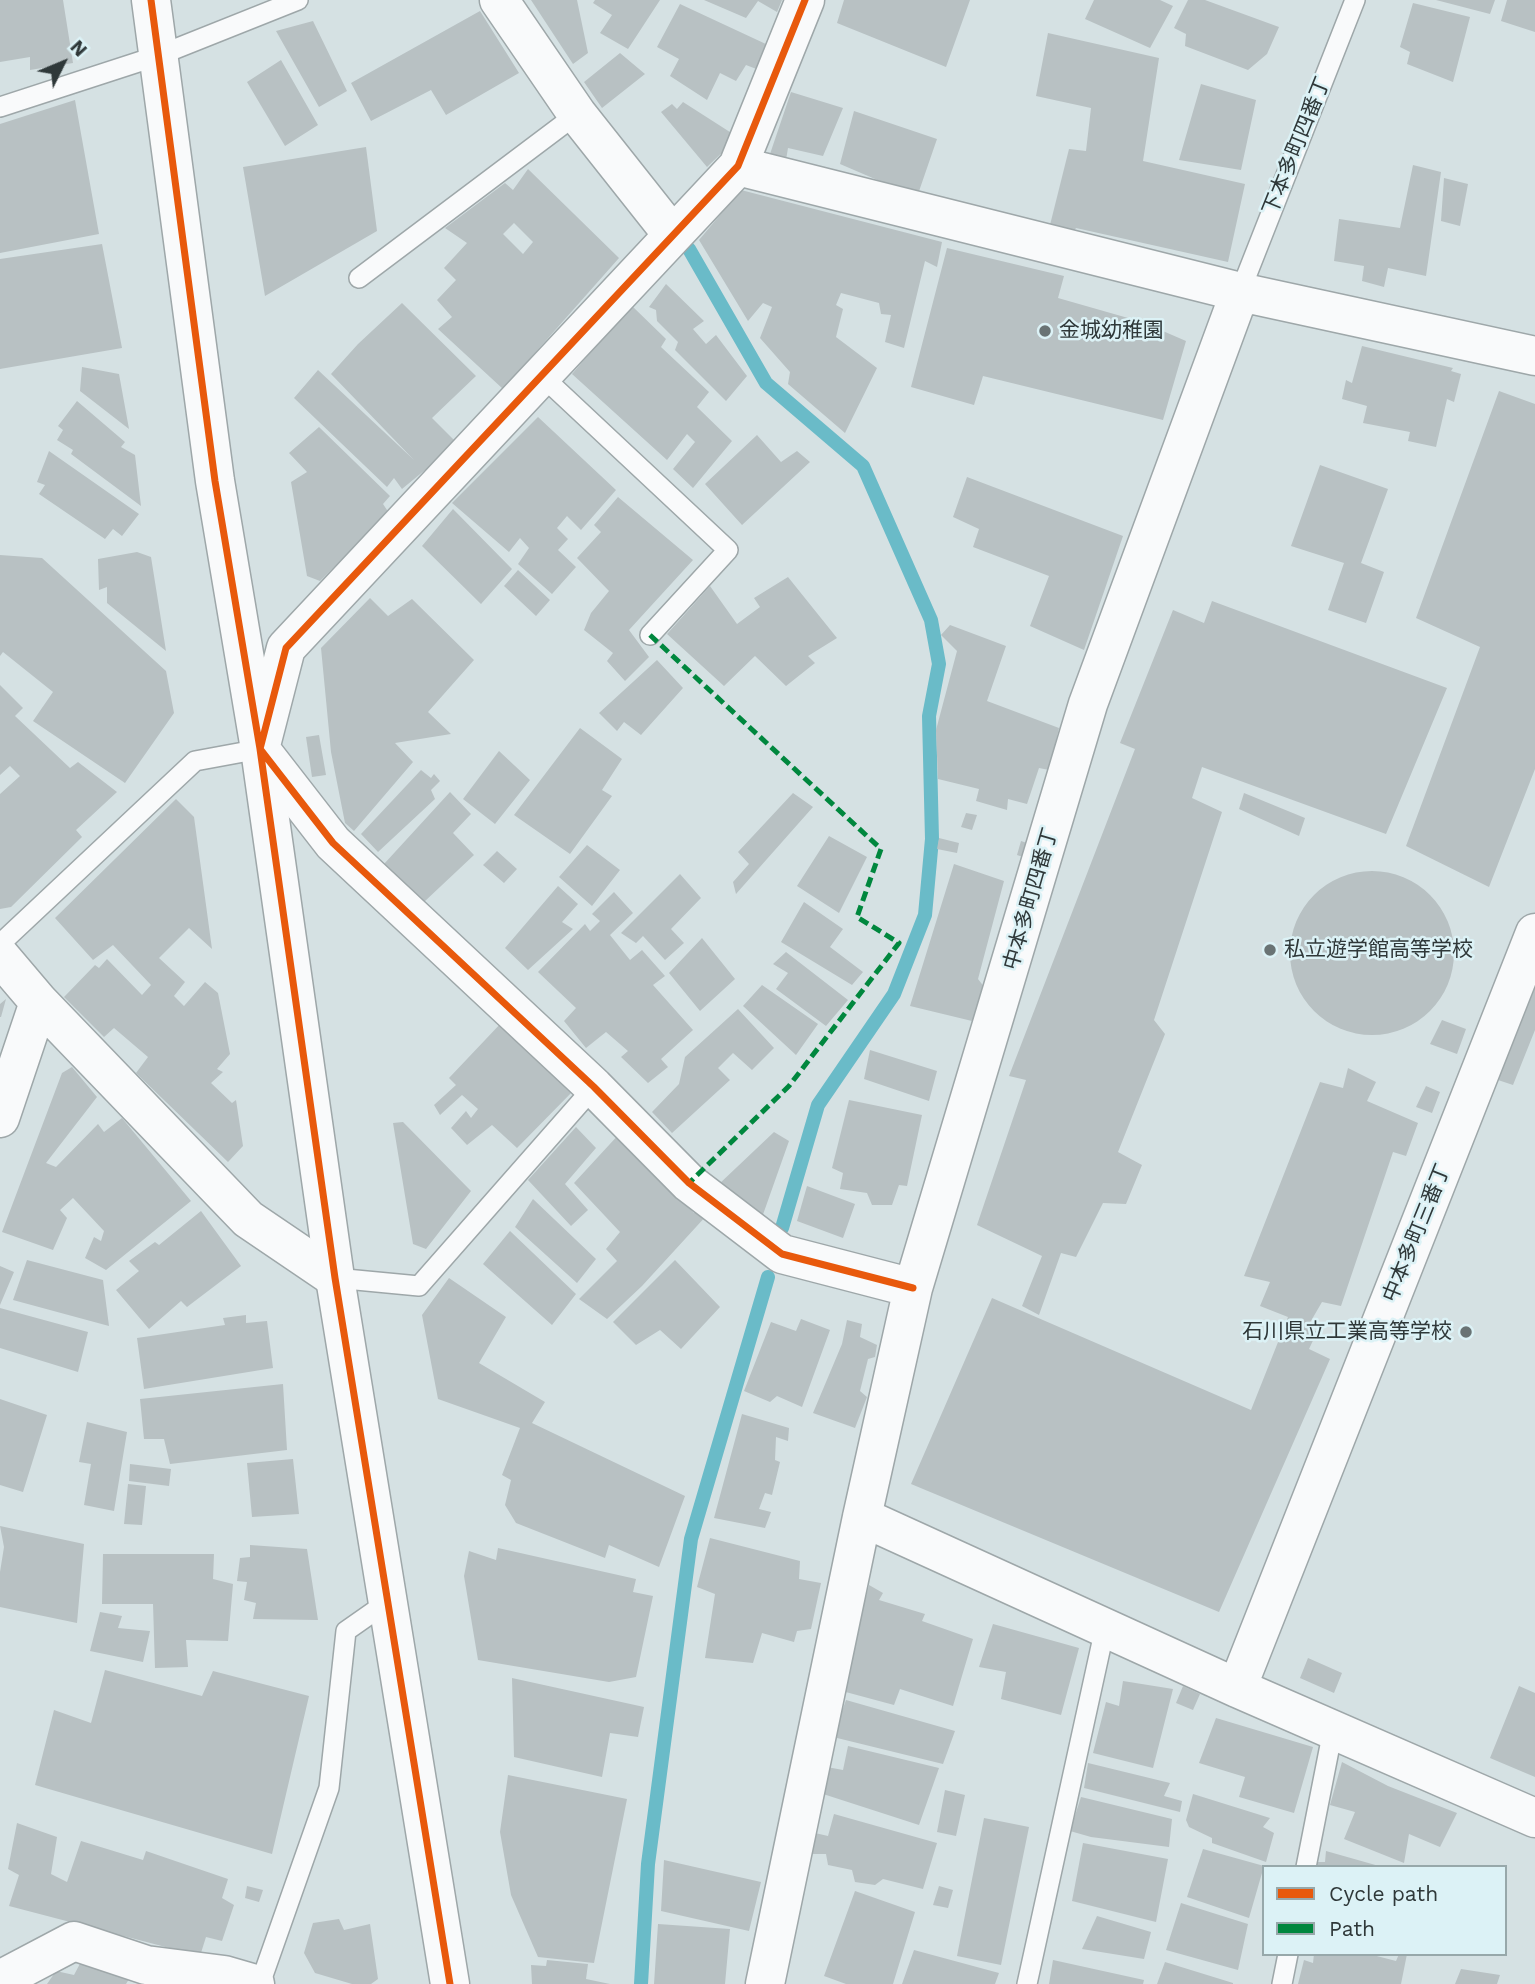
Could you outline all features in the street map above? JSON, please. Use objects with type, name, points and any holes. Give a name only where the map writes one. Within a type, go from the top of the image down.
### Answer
[{"type":"street","points":[[151,0],[215,481],[260,749],[335,1278],[450,1984]]},
{"type":"street","points":[[499,0],[577,114],[672,234]]},
{"type":"street","points":[[260,749],[286,648],[738,166],[805,0]]},
{"type":"street","points":[[738,166],[1240,292],[1535,356]]},
{"type":"street","name":"中本多町四番丁","points":[[765,1984],[862,1517],[914,1288],[1088,704],[1240,292]]},
{"type":"street","points":[[260,749],[333,843],[594,1087],[689,1183],[782,1254],[914,1288]]},
{"type":"street","name":"中本多町三番丁","points":[[1237,1688],[1535,933]]},
{"type":"street","points":[[0,956],[39,1002],[248,1219],[335,1278]]},
{"type":"street","points":[[0,1118],[39,1002]]},
{"type":"street","points":[[862,1517],[1237,1688],[1535,1818]]},
{"type":"street","points":[[0,1980],[74,1941],[142,1975],[224,1975],[257,1984]]},
{"type":"lane","points":[[0,107],[160,55],[298,0]]},
{"type":"lane","name":"下本多町四番丁","points":[[1240,292],[1355,0]]},
{"type":"lane","points":[[359,278],[577,114]]},
{"type":"lane","points":[[541,375],[727,550],[650,635]]},
{"type":"lane","points":[[0,944],[195,761],[260,749]]},
{"type":"lane","points":[[335,1278],[419,1286],[594,1087]]},
{"type":"lane","points":[[257,1984],[329,1788],[346,1631],[386,1603]]},
{"type":"lane","points":[[1027,1984],[1105,1628]]},
{"type":"lane","points":[[1306,1865],[1333,1730]]},
{"type":"lane","points":[[1282,1984],[1288,1956]]},
{"type":"building","points":[[0,0],[63,0],[73,63],[30,70],[30,57],[0,62]]},
{"type":"building","points":[[531,0],[577,0],[588,53],[573,64]]},
{"type":"building","points":[[595,0],[660,0],[628,49],[600,33],[612,15],[593,3]]},
{"type":"building","points":[[704,0],[782,0],[777,12],[758,1],[746,18]]},
{"type":"building","points":[[844,0],[970,0],[946,67],[837,23]]},
{"type":"building","points":[[1094,0],[1160,0],[1173,6],[1150,48],[1085,19]]},
{"type":"building","points":[[1188,0],[1205,0],[1279,27],[1267,54],[1248,70],[1185,46],[1186,34],[1174,28]]},
{"type":"building","points":[[1436,0],[1495,0],[1490,14]]},
{"type":"building","points":[[1507,0],[1535,0],[1535,32],[1501,21]]},
{"type":"building","points":[[1413,3],[1470,17],[1453,82],[1407,64],[1410,52],[1400,47]]},
{"type":"building","points":[[680,4],[768,45],[759,70],[746,65],[736,81],[720,73],[707,100],[670,76],[679,59],[657,47]]},
{"type":"building","points":[[480,11],[519,73],[446,115],[431,90],[371,121],[351,83]]},
{"type":"building","points":[[313,21],[347,91],[319,107],[276,31]]},
{"type":"building","points":[[1048,33],[1159,58],[1143,161],[1245,184],[1228,262],[1076,228],[1072,234],[1050,225],[1069,149],[1086,151],[1091,108],[1036,96]]},
{"type":"building","points":[[620,53],[645,74],[602,108],[584,82]]},
{"type":"building","points":[[281,60],[318,125],[285,146],[247,82]]},
{"type":"building","points":[[1201,84],[1256,100],[1241,170],[1179,160]]},
{"type":"building","points":[[791,92],[843,108],[823,156],[788,148],[786,160],[770,154]]},
{"type":"building","points":[[75,100],[99,234],[0,253],[0,124]]},
{"type":"building","points":[[683,102],[733,134],[730,145],[707,167],[661,112],[672,104],[677,109]]},
{"type":"building","points":[[854,111],[937,139],[917,197],[840,164]]},
{"type":"building","points":[[366,147],[377,231],[265,296],[243,167]]},
{"type":"building","points":[[1413,165],[1441,172],[1426,276],[1388,268],[1384,287],[1362,281],[1364,266],[1334,261],[1339,219],[1400,228]]},
{"type":"building","points":[[528,169],[619,258],[503,389],[438,329],[452,317],[437,300],[456,280],[444,268],[467,243],[445,228],[505,183],[513,190]],"holes":[[[514,223],[533,242],[523,254],[503,234]]]},
{"type":"building","points":[[1444,178],[1468,184],[1460,226],[1441,221]]},
{"type":"building","points":[[741,190],[942,242],[937,267],[925,261],[904,348],[885,342],[891,315],[881,314],[879,303],[841,293],[836,305],[843,309],[836,337],[877,368],[845,433],[788,384],[790,372],[760,338],[772,307],[763,303],[748,321],[699,240]]},
{"type":"building","points":[[102,244],[122,348],[0,369],[0,259]]},
{"type":"building","name":"金城幼稚園","points":[[947,248],[1064,276],[1058,298],[1142,322],[1186,341],[1163,420],[983,376],[974,405],[911,387]]},
{"type":"building","points":[[666,284],[704,321],[693,329],[706,344],[716,335],[747,376],[726,401],[675,350],[678,342],[657,321],[656,310],[649,307]]},
{"type":"building","points":[[402,303],[476,376],[432,418],[454,440],[425,472],[402,489],[394,478],[387,487],[294,398],[318,370],[414,460],[331,374],[358,344]]},
{"type":"building","points":[[631,305],[666,339],[661,347],[709,392],[697,407],[732,441],[693,488],[673,469],[695,442],[687,434],[667,460],[572,374]]},
{"type":"building","points":[[1362,346],[1453,368],[1451,371],[1461,374],[1454,402],[1447,399],[1436,447],[1408,441],[1410,432],[1363,423],[1367,406],[1342,399],[1346,380],[1352,383]]},
{"type":"building","points":[[82,367],[119,374],[129,429],[80,391]]},
{"type":"building","points":[[1499,391],[1535,404],[1535,769],[1489,887],[1406,846],[1480,647],[1416,618]]},
{"type":"building","points":[[77,401],[125,442],[121,447],[135,455],[141,506],[71,454],[73,450],[57,440],[63,430],[58,426]]},
{"type":"building","points":[[538,417],[616,490],[581,530],[567,516],[557,528],[568,539],[558,550],[576,567],[552,594],[518,564],[529,548],[520,538],[509,552],[452,503]]},
{"type":"building","points":[[319,427],[390,496],[383,504],[389,513],[320,581],[307,576],[291,482],[307,472],[289,453]]},
{"type":"building","points":[[757,435],[781,462],[797,451],[810,462],[742,525],[705,484]]},
{"type":"building","points":[[49,451],[139,514],[122,536],[113,529],[105,539],[39,494],[45,485],[37,482]]},
{"type":"building","points":[[1320,465],[1388,489],[1361,563],[1384,572],[1366,623],[1328,610],[1344,563],[1291,546]]},
{"type":"building","points":[[967,477],[1123,536],[1084,650],[1030,626],[1049,576],[973,547],[979,529],[953,517]]},
{"type":"building","points":[[618,497],[693,560],[629,630],[649,657],[625,681],[607,661],[613,653],[584,630],[591,613],[609,591],[577,558],[601,532],[594,525]]},
{"type":"building","points":[[453,509],[512,569],[481,604],[422,546]]},
{"type":"building","points":[[137,552],[151,557],[166,651],[107,603],[107,587],[99,590],[98,559]]},
{"type":"building","points":[[0,555],[42,558],[166,671],[174,713],[125,783],[33,721],[53,692],[3,652],[0,656]]},
{"type":"building","points":[[518,570],[550,600],[536,616],[504,586]]},
{"type":"building","points":[[788,577],[837,638],[808,656],[815,663],[786,686],[755,656],[724,686],[667,634],[710,586],[737,624],[760,607],[754,598]]},
{"type":"building","points":[[370,598],[388,616],[412,599],[474,660],[428,712],[451,734],[395,743],[413,762],[354,831],[345,823],[331,752],[321,648]]},
{"type":"building","points":[[1212,601],[1447,688],[1386,834],[1202,767],[1192,798],[1222,812],[1154,1020],[1165,1034],[1118,1152],[1142,1165],[1126,1204],[1103,1203],[1076,1257],[1061,1253],[1039,1315],[1022,1306],[1042,1256],[977,1225],[1026,1080],[1009,1076],[1135,749],[1120,743],[1173,610],[1204,623]]},
{"type":"building","points":[[950,625],[1006,646],[987,701],[1059,728],[1049,770],[1039,768],[1027,804],[1008,799],[1007,810],[976,801],[979,789],[938,779],[936,730],[957,651],[941,635]]},
{"type":"building","points":[[657,660],[683,688],[641,735],[624,722],[617,731],[599,713]]},
{"type":"building","points":[[0,685],[23,708],[15,716],[70,768],[78,762],[117,792],[76,830],[82,837],[11,907],[0,909],[0,794],[20,776],[10,766],[0,775]]},
{"type":"building","points":[[580,728],[622,759],[602,790],[612,796],[570,854],[514,815]]},
{"type":"building","points":[[319,735],[326,775],[312,777],[306,737]]},
{"type":"building","points":[[499,751],[530,780],[495,824],[463,799]]},
{"type":"building","points":[[421,770],[431,778],[434,774],[440,781],[431,790],[435,799],[378,852],[361,834]]},
{"type":"building","points":[[450,792],[471,814],[453,833],[474,855],[424,902],[384,864]]},
{"type":"building","points":[[793,793],[813,807],[736,894],[733,882],[749,864],[738,852]]},
{"type":"building","points":[[1244,793],[1305,818],[1299,836],[1239,809]]},
{"type":"building","points":[[176,799],[194,817],[212,949],[189,928],[159,958],[185,982],[174,996],[184,1006],[205,982],[218,993],[230,1054],[217,1069],[223,1072],[211,1083],[232,1103],[236,1100],[243,1146],[228,1162],[136,1073],[148,1057],[114,1028],[104,1037],[64,997],[95,965],[99,968],[107,959],[142,995],[151,985],[113,945],[93,960],[55,918]]},
{"type":"building","points":[[966,813],[977,815],[972,830],[961,827]]},
{"type":"building","points":[[829,836],[867,857],[839,913],[797,886]]},
{"type":"building","points":[[939,838],[959,843],[957,853],[937,849]]},
{"type":"building","points":[[1021,841],[1027,843],[1023,857],[1017,855]]},
{"type":"building","points":[[587,845],[620,870],[592,906],[559,877]]},
{"type":"building","points":[[497,851],[517,869],[504,883],[483,865]]},
{"type":"building","points":[[954,864],[1004,881],[978,979],[985,988],[972,1021],[910,1006]]},
{"type":"building","points":[[1372,871],[1403,877],[1430,895],[1448,922],[1454,953],[1448,984],[1430,1011],[1403,1029],[1372,1035],[1341,1029],[1314,1011],[1296,984],[1290,953],[1296,922],[1314,895],[1341,877]]},
{"type":"building","points":[[680,874],[701,898],[671,929],[684,943],[665,960],[643,936],[636,943],[621,933]]},
{"type":"building","points":[[558,886],[578,904],[562,922],[573,929],[528,970],[505,948]]},
{"type":"building","points":[[614,892],[633,913],[610,935],[630,960],[642,950],[665,976],[653,985],[693,1030],[661,1059],[668,1067],[648,1083],[621,1057],[628,1051],[606,1032],[586,1048],[564,1021],[576,1008],[538,972],[585,924],[590,931],[600,921],[592,914]]},
{"type":"building","points":[[804,902],[843,929],[830,947],[863,972],[852,985],[781,942]]},
{"type":"building","points":[[702,938],[735,979],[700,1011],[669,973]]},
{"type":"building","points":[[786,952],[848,1000],[826,1026],[776,989],[788,973],[773,964]]},
{"type":"building","points":[[762,985],[818,1024],[796,1055],[743,1006]]},
{"type":"building","points":[[1535,987],[1535,1030],[1513,1085],[1498,1080]]},
{"type":"building","points":[[6,999],[1,1017],[0,1017],[0,1004]]},
{"type":"building","points":[[738,1009],[774,1048],[752,1070],[733,1053],[718,1068],[730,1080],[672,1133],[652,1112],[679,1084],[685,1057]]},
{"type":"building","points":[[1442,1020],[1466,1029],[1457,1054],[1430,1044]]},
{"type":"building","points":[[503,1021],[575,1089],[517,1148],[492,1125],[467,1145],[451,1128],[466,1111],[471,1118],[478,1109],[462,1095],[440,1115],[434,1105],[456,1085],[449,1078]]},
{"type":"building","points":[[870,1050],[937,1071],[929,1101],[864,1079]]},
{"type":"building","points":[[72,1067],[97,1097],[46,1163],[56,1167],[98,1124],[104,1132],[122,1118],[191,1201],[106,1270],[85,1258],[94,1237],[101,1241],[104,1231],[73,1198],[60,1210],[67,1218],[53,1250],[2,1232],[62,1073]]},
{"type":"building","points":[[1348,1068],[1376,1082],[1367,1101],[1418,1123],[1406,1156],[1393,1152],[1341,1306],[1322,1302],[1308,1326],[1317,1332],[1309,1349],[1330,1359],[1219,1612],[911,1484],[992,1298],[1251,1410],[1288,1317],[1260,1306],[1270,1282],[1244,1276],[1320,1082],[1343,1088]]},
{"type":"building","points":[[1426,1086],[1440,1092],[1432,1113],[1416,1107]]},
{"type":"building","points":[[849,1100],[922,1115],[907,1186],[899,1185],[892,1205],[872,1205],[867,1193],[840,1189],[843,1173],[832,1168]]},
{"type":"building","points":[[403,1122],[471,1191],[426,1249],[413,1244],[393,1123]]},
{"type":"building","points":[[576,1127],[596,1148],[565,1184],[588,1210],[571,1226],[528,1180]]},
{"type":"building","points":[[621,1132],[694,1213],[700,1209],[707,1215],[642,1286],[607,1319],[579,1299],[617,1261],[606,1249],[620,1232],[574,1183]]},
{"type":"building","points":[[774,1132],[789,1141],[760,1223],[718,1185]]},
{"type":"building","points":[[807,1186],[855,1204],[843,1238],[797,1221]]},
{"type":"building","points":[[533,1199],[596,1259],[577,1283],[515,1227]]},
{"type":"building","points":[[201,1211],[241,1266],[187,1307],[181,1301],[149,1329],[116,1290],[139,1271],[129,1261],[155,1242],[159,1245]]},
{"type":"building","points":[[510,1231],[576,1294],[552,1325],[483,1264]]},
{"type":"building","points":[[27,1260],[103,1280],[109,1326],[13,1300]]},
{"type":"building","points":[[675,1260],[720,1307],[681,1349],[660,1330],[636,1345],[613,1322]]},
{"type":"building","points":[[0,1266],[14,1272],[0,1305]]},
{"type":"building","points":[[449,1278],[506,1317],[479,1363],[545,1402],[532,1423],[685,1496],[659,1567],[609,1545],[605,1558],[516,1523],[505,1505],[511,1480],[502,1475],[520,1428],[438,1399],[422,1315]]},
{"type":"building","points":[[0,1308],[88,1332],[78,1372],[0,1348]]},
{"type":"building","points":[[246,1315],[246,1323],[267,1321],[273,1368],[144,1389],[137,1338],[225,1325],[223,1318]]},
{"type":"building","points":[[801,1319],[830,1330],[802,1407],[777,1396],[770,1402],[744,1391],[771,1322],[796,1331]]},
{"type":"building","points":[[847,1320],[862,1324],[860,1337],[877,1345],[875,1357],[868,1359],[860,1391],[867,1397],[855,1428],[813,1413],[842,1344]]},
{"type":"building","points":[[283,1384],[287,1450],[170,1464],[164,1439],[144,1439],[140,1399]]},
{"type":"building","points":[[0,1399],[47,1415],[23,1492],[0,1485]]},
{"type":"building","points":[[742,1414],[789,1428],[788,1441],[776,1437],[775,1460],[780,1462],[772,1495],[765,1493],[759,1509],[771,1512],[765,1528],[714,1518]]},
{"type":"building","points":[[87,1422],[127,1432],[114,1511],[84,1505],[91,1464],[79,1462]]},
{"type":"building","points":[[293,1459],[299,1514],[252,1517],[247,1463]]},
{"type":"building","points":[[130,1464],[171,1469],[169,1486],[129,1481]]},
{"type":"building","points":[[128,1484],[146,1486],[142,1525],[124,1524]]},
{"type":"building","points":[[0,1526],[84,1544],[77,1623],[0,1607],[0,1572],[4,1547]]},
{"type":"building","points":[[710,1538],[800,1561],[799,1579],[821,1583],[811,1629],[797,1631],[794,1642],[762,1633],[753,1663],[705,1658],[715,1594],[697,1587]]},
{"type":"building","points":[[250,1545],[307,1549],[318,1620],[253,1619],[256,1603],[244,1600],[247,1582],[237,1581],[240,1558],[250,1557]]},
{"type":"building","points":[[498,1548],[636,1579],[633,1592],[653,1596],[636,1677],[609,1682],[478,1660],[464,1576],[469,1551],[496,1560]]},
{"type":"building","points":[[103,1554],[214,1554],[213,1579],[233,1584],[228,1641],[186,1640],[188,1667],[155,1668],[153,1604],[102,1604]]},
{"type":"building","points":[[869,1585],[883,1593],[879,1600],[925,1614],[922,1621],[973,1639],[953,1706],[900,1689],[894,1705],[842,1691]]},
{"type":"building","points":[[100,1612],[122,1616],[118,1628],[150,1631],[143,1662],[90,1651]]},
{"type":"building","points":[[993,1624],[1079,1648],[1061,1715],[1001,1699],[1006,1672],[979,1667]]},
{"type":"building","points":[[1308,1658],[1342,1673],[1334,1693],[1300,1678]]},
{"type":"building","points":[[105,1670],[202,1696],[213,1671],[309,1696],[272,1854],[35,1785],[54,1710],[91,1723]]},
{"type":"building","points":[[512,1678],[644,1707],[638,1737],[610,1733],[602,1777],[514,1757]]},
{"type":"building","points":[[1123,1681],[1173,1689],[1153,1768],[1093,1753],[1106,1702],[1119,1706]]},
{"type":"building","points":[[1183,1686],[1200,1694],[1193,1710],[1176,1703]]},
{"type":"building","points":[[1519,1686],[1535,1693],[1535,1777],[1490,1758]]},
{"type":"building","points":[[846,1700],[955,1731],[943,1764],[833,1737]]},
{"type":"building","points":[[1216,1718],[1313,1747],[1294,1813],[1239,1797],[1245,1777],[1199,1763]]},
{"type":"building","points":[[848,1746],[939,1768],[919,1825],[820,1793],[827,1767],[843,1770]]},
{"type":"building","points":[[1342,1762],[1388,1786],[1457,1813],[1440,1847],[1409,1834],[1404,1863],[1344,1839],[1355,1812],[1330,1805]]},
{"type":"building","points":[[1088,1763],[1170,1783],[1164,1796],[1182,1801],[1180,1812],[1084,1788]]},
{"type":"building","points":[[508,1775],[627,1799],[594,1963],[538,1957],[511,1895],[500,1832]]},
{"type":"building","points":[[945,1790],[965,1795],[956,1836],[937,1832]]},
{"type":"building","points":[[1193,1794],[1270,1818],[1263,1827],[1274,1833],[1266,1862],[1212,1843],[1212,1838],[1189,1827],[1186,1820]]},
{"type":"building","points":[[1081,1797],[1172,1819],[1169,1847],[1091,1837],[1070,1831]]},
{"type":"building","points":[[834,1814],[937,1843],[923,1889],[883,1879],[875,1885],[855,1882],[852,1870],[828,1865],[826,1854],[810,1854],[815,1833],[828,1836]]},
{"type":"building","points":[[984,1818],[1029,1827],[1001,1965],[957,1956]]},
{"type":"building","points":[[17,1823],[57,1837],[51,1874],[67,1882],[81,1841],[143,1860],[146,1851],[228,1879],[222,1898],[234,1905],[222,1941],[206,1937],[200,1956],[9,1906],[19,1875],[8,1869]]},
{"type":"building","points":[[1083,1843],[1168,1859],[1156,1922],[1072,1901]]},
{"type":"building","points":[[1203,1849],[1262,1865],[1249,1918],[1187,1897]]},
{"type":"building","points":[[1326,1851],[1375,1865],[1315,1865],[1315,1862],[1325,1862]]},
{"type":"building","points":[[664,1860],[761,1882],[749,1931],[661,1911]]},
{"type":"building","points":[[247,1886],[263,1890],[259,1902],[245,1898]]},
{"type":"building","points":[[939,1886],[953,1890],[948,1908],[933,1905]]},
{"type":"building","points":[[855,1891],[915,1912],[893,1984],[846,1984],[824,1976]]},
{"type":"building","points":[[1181,1903],[1248,1924],[1238,1970],[1166,1950]]},
{"type":"building","points":[[1097,1916],[1151,1932],[1144,1959],[1082,1949]]},
{"type":"building","points":[[339,1919],[344,1930],[370,1924],[378,1979],[371,1984],[352,1984],[315,1973],[304,1953],[313,1923]]},
{"type":"building","points":[[658,1924],[730,1929],[725,1984],[654,1984]]},
{"type":"building","points":[[914,1950],[999,1973],[995,1984],[902,1984]]},
{"type":"building","points":[[1314,1956],[1377,1956],[1396,1961],[1398,1956],[1407,1956],[1401,1984],[1298,1984],[1304,1960],[1313,1963]]},
{"type":"building","points":[[83,1958],[129,1979],[126,1984],[47,1984],[56,1971],[74,1975]]},
{"type":"building","points":[[547,1960],[588,1964],[586,1979],[610,1984],[532,1984],[531,1965],[546,1966]]},
{"type":"building","points":[[1053,1960],[1144,1980],[1143,1984],[1049,1984]]},
{"type":"building","points":[[1165,1962],[1233,1983],[1233,1984],[1157,1984]]},
{"type":"building","points":[[1461,1969],[1500,1975],[1497,1984],[1455,1984]]},
{"type":"waterway","points":[[689,249],[766,383],[863,466],[931,620],[939,664],[929,716],[932,839],[925,915],[894,994],[818,1105],[782,1228]]},
{"type":"waterway","points":[[641,1984],[648,1864],[691,1539],[768,1277]]},
{"type":"marked path","points":[[650,635],[881,849],[857,917],[899,943],[789,1086],[689,1183]]},
{"type":"cycle path","points":[[151,0],[215,481],[260,749],[335,1278],[450,1984]]},
{"type":"cycle path","points":[[805,0],[738,166],[286,648],[260,749],[333,843],[594,1087],[689,1183],[782,1254],[913,1288]]},
{"type":"place","name":"金城幼稚園","points":[[1045,331]]},
{"type":"place","name":"私立遊学館高等学校","points":[[1270,950]]},
{"type":"place","name":"石川県立工業高等学校","points":[[1466,1332]]}]
